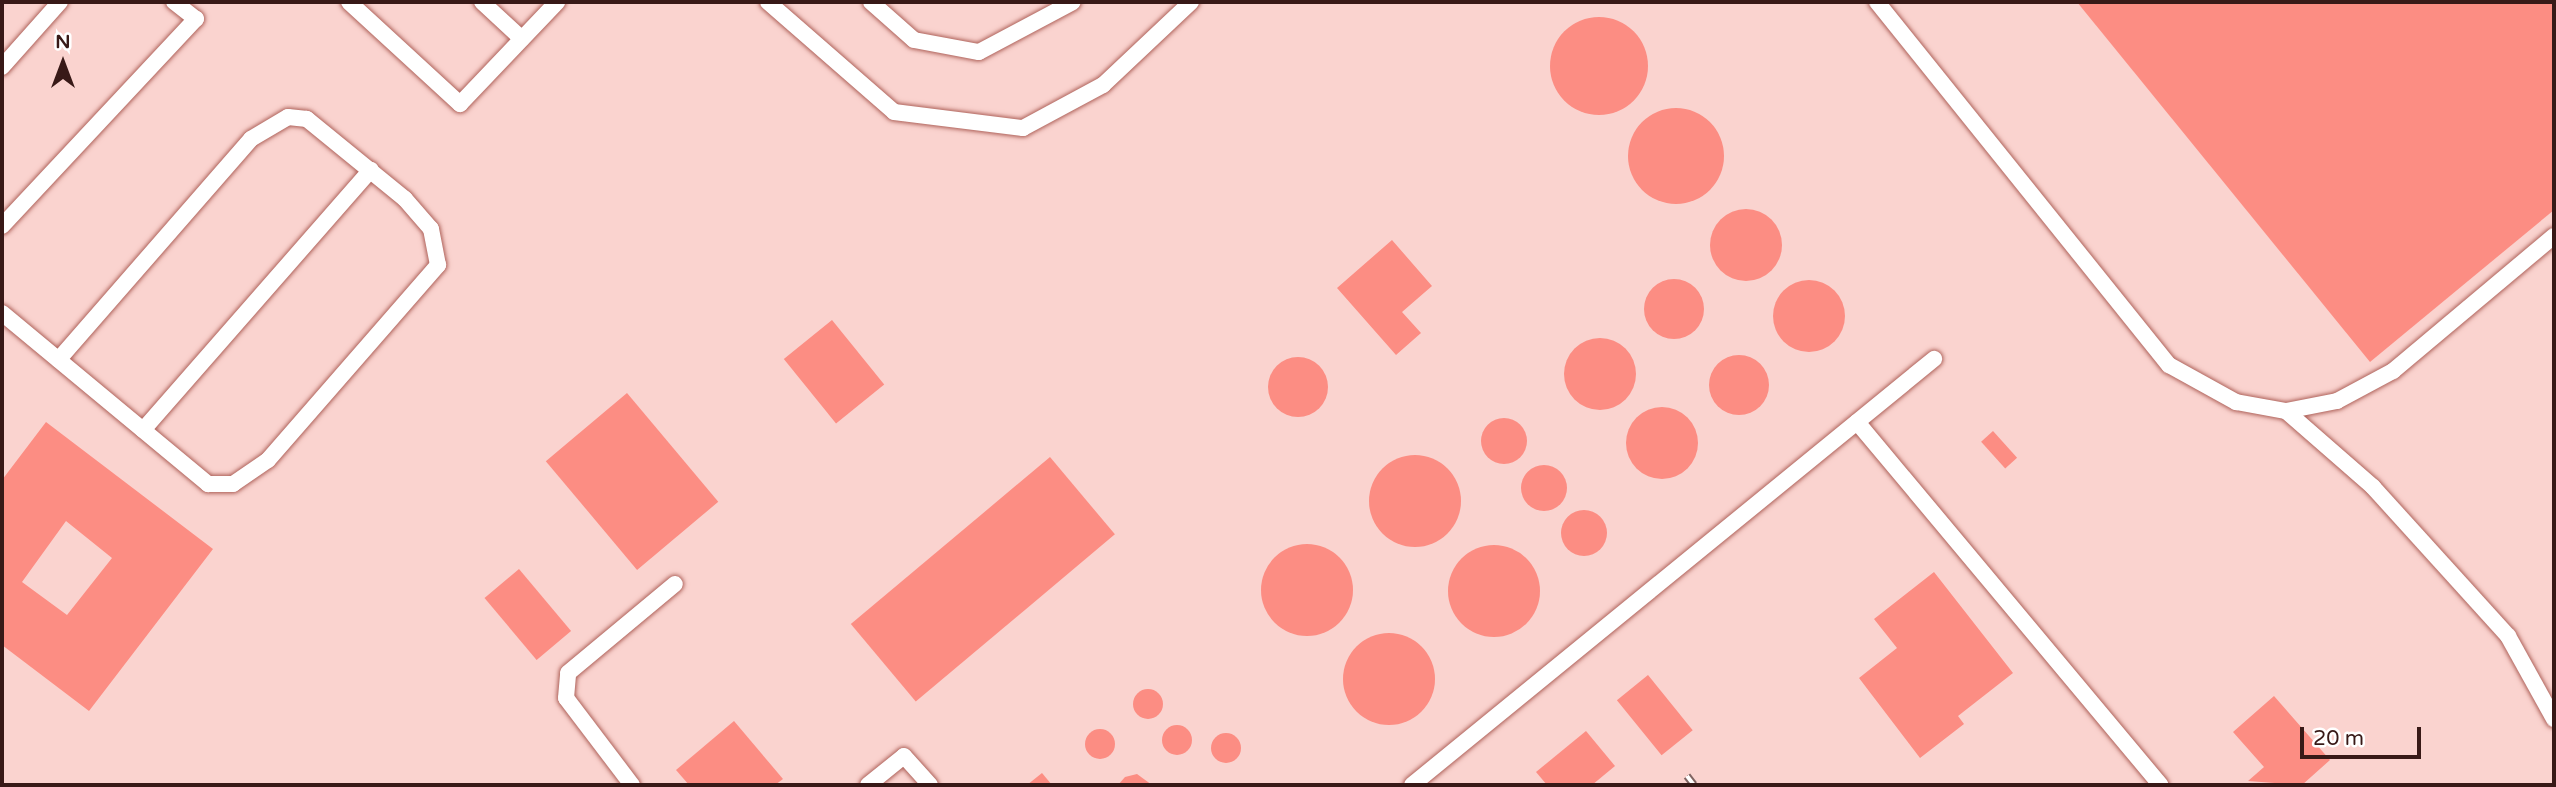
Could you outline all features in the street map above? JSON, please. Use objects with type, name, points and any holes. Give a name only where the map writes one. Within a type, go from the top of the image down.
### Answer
[{"type":"lane","points":[[2,67],[60,2]]},
{"type":"lane","points":[[2,226],[196,19],[174,2]]},
{"type":"lane","points":[[349,2],[460,104],[557,2]]},
{"type":"lane","points":[[482,2],[522,39]]},
{"type":"lane","points":[[768,2],[894,112],[1023,128],[1102,85],[1191,2]]},
{"type":"lane","points":[[871,2],[914,40],[979,52],[1073,2]]},
{"type":"lane","points":[[1877,2],[2169,365],[2236,402],[2286,411],[2337,401],[2393,370],[2554,236]]},
{"type":"lane","points":[[2,313],[58,360],[208,484],[233,484],[268,460],[439,265],[431,229],[370,170],[307,119],[279,122],[251,139],[58,360]]},
{"type":"lane","points":[[143,430],[370,170]]},
{"type":"lane","points":[[1412,785],[1934,359]]},
{"type":"lane","points":[[2286,411],[2373,486],[2508,636],[2554,719]]},
{"type":"lane","points":[[1857,422],[2161,785]]},
{"type":"lane","points":[[632,785],[566,698],[568,673],[675,584]]},
{"type":"lane","points":[[868,785],[904,756],[930,785]]},
{"type":"shaded area","points":[[2,2],[2554,2],[2554,785],[2,785]]},
{"type":"building","points":[[2077,2],[2554,2],[2554,210],[2370,362]]},
{"type":"building","points":[[1599,17],[1618,21],[1633,32],[1644,47],[1648,66],[1644,85],[1633,100],[1618,111],[1599,115],[1580,111],[1565,100],[1554,85],[1550,66],[1554,47],[1565,32],[1580,21]]},
{"type":"building","points":[[1676,108],[1695,111],[1710,122],[1721,137],[1724,156],[1721,175],[1710,190],[1695,201],[1676,204],[1657,201],[1642,190],[1631,175],[1628,156],[1631,137],[1642,122],[1657,111]]},
{"type":"building","points":[[1746,209],[1766,215],[1776,225],[1782,245],[1776,265],[1766,275],[1746,281],[1726,275],[1716,265],[1710,245],[1716,225],[1726,215]]},
{"type":"building","points":[[1392,240],[1432,286],[1402,312],[1421,333],[1396,355],[1337,288]]},
{"type":"building","points":[[1674,279],[1691,284],[1699,292],[1704,309],[1699,326],[1691,334],[1674,339],[1657,334],[1649,326],[1644,309],[1649,292],[1657,284]]},
{"type":"building","points":[[1809,280],[1829,286],[1839,296],[1845,316],[1839,336],[1829,346],[1809,352],[1789,346],[1779,336],[1773,316],[1779,296],[1789,286]]},
{"type":"building","points":[[832,320],[884,385],[836,424],[784,359]]},
{"type":"building","points":[[1600,338],[1620,344],[1630,354],[1636,374],[1630,394],[1620,404],[1600,410],[1580,404],[1570,394],[1564,374],[1570,354],[1580,344]]},
{"type":"building","points":[[1733,355],[1745,355],[1764,368],[1769,385],[1767,397],[1756,410],[1745,415],[1733,415],[1714,402],[1709,391],[1709,379],[1722,360]]},
{"type":"building","points":[[1298,357],[1315,362],[1323,370],[1328,387],[1323,404],[1315,412],[1298,417],[1281,412],[1273,404],[1268,387],[1273,370],[1281,362]]},
{"type":"building","points":[[627,393],[718,502],[637,570],[546,461]]},
{"type":"building","points":[[1662,407],[1682,413],[1692,423],[1698,443],[1692,463],[1682,473],[1662,479],[1642,473],[1632,463],[1626,443],[1632,423],[1642,413]]},
{"type":"building","points":[[1504,418],[1520,425],[1527,441],[1520,457],[1504,464],[1488,457],[1481,441],[1488,425]]},
{"type":"building","points":[[46,422],[213,549],[89,711],[2,645],[2,480]],"holes":[[[66,521],[112,558],[67,615],[22,582]]]},
{"type":"building","points":[[1993,431],[2017,458],[2005,468],[1981,442]]},
{"type":"building","points":[[1415,455],[1433,459],[1447,469],[1457,483],[1461,501],[1457,519],[1447,533],[1433,543],[1415,547],[1397,543],[1383,533],[1373,519],[1369,501],[1373,483],[1383,469],[1397,459]]},
{"type":"building","points":[[1050,457],[1115,534],[916,701],[851,624]]},
{"type":"building","points":[[1544,465],[1560,472],[1567,488],[1560,504],[1544,511],[1528,504],[1521,488],[1528,472]]},
{"type":"building","points":[[1584,510],[1600,517],[1607,533],[1600,549],[1584,556],[1568,549],[1561,533],[1568,517]]},
{"type":"building","points":[[1307,544],[1325,548],[1339,558],[1349,572],[1353,590],[1349,608],[1339,622],[1325,632],[1307,636],[1289,632],[1275,622],[1265,608],[1261,590],[1265,572],[1275,558],[1289,548]]},
{"type":"building","points":[[1494,545],[1512,549],[1526,559],[1536,573],[1540,591],[1536,609],[1526,623],[1512,633],[1494,637],[1476,633],[1462,623],[1452,609],[1448,591],[1452,573],[1462,559],[1476,549]]},
{"type":"building","points":[[519,569],[571,631],[537,660],[485,598]]},
{"type":"building","points":[[1934,572],[2013,673],[1958,716],[1964,724],[1920,758],[1859,678],[1897,648],[1874,619]]},
{"type":"building","points":[[1389,633],[1406,637],[1421,647],[1431,662],[1435,679],[1431,696],[1421,711],[1406,721],[1389,725],[1372,721],[1357,711],[1347,696],[1343,679],[1347,662],[1357,647],[1372,637]]},
{"type":"building","points":[[1648,675],[1693,730],[1662,755],[1617,700]]},
{"type":"building","points":[[1148,689],[1159,693],[1163,704],[1159,715],[1148,719],[1137,715],[1133,704],[1137,693]]},
{"type":"building","points":[[2274,696],[2330,760],[2302,785],[2248,781],[2264,767],[2233,732]]},
{"type":"building","points":[[734,721],[783,779],[775,785],[689,785],[676,770]]},
{"type":"building","points":[[1177,725],[1188,729],[1192,740],[1188,751],[1177,755],[1166,751],[1162,740],[1166,729]]},
{"type":"building","points":[[1100,729],[1111,733],[1115,744],[1111,755],[1100,759],[1089,755],[1085,744],[1089,733]]},
{"type":"building","points":[[1586,731],[1615,766],[1592,785],[1547,785],[1536,772]]},
{"type":"building","points":[[1226,733],[1237,737],[1241,748],[1237,759],[1226,763],[1215,759],[1211,748],[1215,737]]},
{"type":"building","points":[[1042,773],[1052,785],[1027,785]]},
{"type":"building","points":[[1137,774],[1152,785],[1118,785],[1125,777]]},
{"type":"railway","points":[[1687,776],[1694,785]]}]
